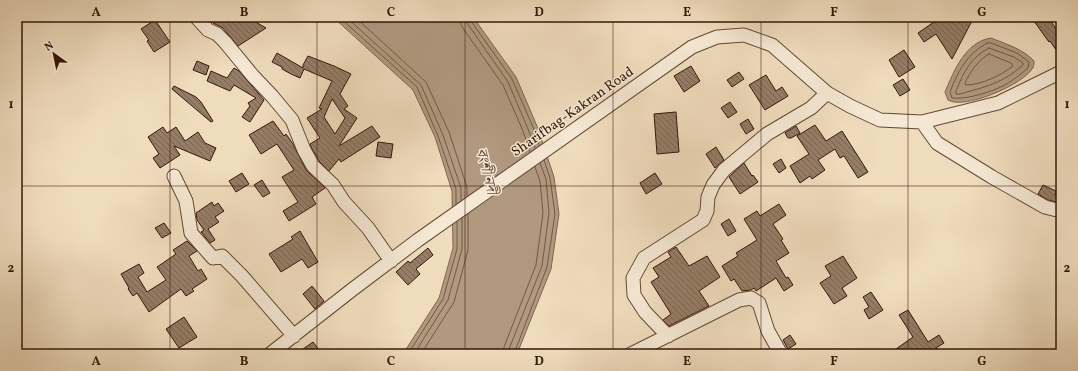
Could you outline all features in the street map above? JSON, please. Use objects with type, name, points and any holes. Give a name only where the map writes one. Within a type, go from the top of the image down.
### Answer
[{"type":"street","points":[[196,17],[208,30],[217,34],[225,42],[292,120],[304,150],[313,166],[333,185],[344,202],[368,228],[391,261]]},
{"type":"street","name":"Sharifbag-Kakran Road","points":[[270,354],[418,240],[553,144],[692,47],[717,37],[744,36],[772,46],[827,93],[880,120],[922,122],[998,103],[1061,72]]},
{"type":"street","points":[[668,336],[645,312],[634,295],[633,278],[644,258],[703,220],[707,211],[708,197],[713,185],[724,170],[766,134],[811,108],[827,93]]},
{"type":"street","points":[[922,122],[937,143],[1045,208],[1061,211]]},
{"type":"street","points":[[174,176],[186,201],[191,233],[213,258],[222,256],[242,276],[294,336]]},
{"type":"street","points":[[631,354],[739,300],[751,298],[760,303],[768,331],[781,354]]},
{"type":"water","name":"বংশী নদী","points":[[333,17],[473,17],[516,77],[537,126],[554,177],[559,214],[551,269],[517,354],[403,354],[439,298],[453,248],[452,191],[435,137],[413,90]]},
{"type":"water","points":[[991,38],[1025,53],[1034,61],[1033,68],[1017,82],[979,99],[966,102],[948,100],[945,92],[952,75],[967,51],[974,45]]},
{"type":"building","points":[[207,17],[247,17],[266,28],[238,46],[223,28],[213,23]]},
{"type":"building","points":[[931,17],[974,17],[952,59],[936,34],[924,42],[918,33],[934,22]]},
{"type":"building","points":[[1031,17],[1048,17],[1061,36],[1061,57],[1050,41],[1049,42]]},
{"type":"building","points":[[155,20],[170,42],[154,52],[147,41],[149,40],[141,29]]},
{"type":"building","points":[[904,50],[915,67],[899,77],[889,60]]},
{"type":"building","points":[[277,53],[303,68],[308,56],[351,74],[340,94],[348,106],[344,109],[357,118],[339,146],[372,126],[380,137],[341,162],[339,159],[329,171],[319,161],[311,147],[310,144],[320,138],[307,118],[322,109],[319,108],[332,81],[304,69],[300,78],[272,62]],"holes":[[[332,99],[345,118],[335,134],[324,117]]]},
{"type":"building","points":[[197,61],[209,66],[206,75],[193,70]]},
{"type":"building","points":[[691,66],[700,81],[684,92],[674,76]]},
{"type":"building","points":[[234,68],[239,71],[264,100],[250,122],[242,117],[250,106],[248,103],[256,98],[234,85],[230,91],[207,81],[211,71],[227,78]]},
{"type":"building","points":[[739,72],[744,79],[732,87],[727,80]]},
{"type":"building","points":[[766,75],[776,91],[782,87],[788,96],[765,110],[749,85]]},
{"type":"building","points":[[903,79],[910,90],[900,96],[893,85]]},
{"type":"building","points":[[174,86],[196,97],[213,121],[211,122],[172,89]]},
{"type":"building","points":[[730,102],[737,112],[728,118],[721,108]]},
{"type":"building","points":[[676,112],[679,152],[657,154],[654,114]]},
{"type":"building","points":[[748,119],[754,129],[746,134],[740,124]]},
{"type":"building","points":[[273,121],[284,136],[286,134],[293,144],[306,170],[325,188],[312,197],[316,204],[289,221],[283,211],[298,202],[282,177],[294,170],[277,144],[261,154],[249,135]]},
{"type":"building","points":[[815,125],[826,141],[842,131],[868,172],[858,178],[844,156],[840,158],[835,149],[818,160],[825,170],[812,179],[810,176],[800,183],[790,166],[809,154],[797,136]]},
{"type":"building","points":[[796,126],[800,133],[788,138],[785,133]]},
{"type":"building","points":[[163,127],[167,133],[176,127],[185,141],[198,132],[205,143],[216,148],[210,161],[174,146],[180,155],[160,168],[153,158],[159,154],[148,137]]},
{"type":"building","points":[[378,142],[393,144],[391,158],[376,156]]},
{"type":"building","points":[[716,147],[724,160],[715,168],[706,154]]},
{"type":"building","points":[[781,159],[786,168],[779,173],[773,164]]},
{"type":"building","points":[[744,163],[752,176],[753,175],[758,182],[740,194],[729,177]]},
{"type":"building","points":[[242,173],[249,184],[236,192],[229,181]]},
{"type":"building","points":[[655,173],[662,184],[646,194],[640,183]]},
{"type":"building","points":[[262,180],[270,193],[263,197],[254,185]]},
{"type":"building","points":[[1043,185],[1056,191],[1055,195],[1061,197],[1061,203],[1048,200],[1038,194]]},
{"type":"building","points":[[212,202],[214,206],[218,203],[224,211],[215,217],[219,222],[208,229],[215,240],[210,243],[201,232],[204,230],[197,220],[196,213]]},
{"type":"building","points":[[779,204],[786,215],[773,224],[783,239],[781,240],[789,253],[776,261],[786,278],[788,277],[793,285],[784,291],[776,278],[756,291],[754,288],[751,290],[742,291],[734,279],[731,281],[722,266],[738,256],[736,253],[757,240],[744,219],[757,211],[760,216]]},
{"type":"building","points":[[729,219],[736,231],[728,236],[721,224]]},
{"type":"building","points":[[164,223],[171,233],[162,238],[155,228]]},
{"type":"building","points":[[300,231],[318,262],[308,268],[302,259],[281,272],[269,254],[293,239],[291,237]]},
{"type":"building","points":[[187,241],[197,251],[189,256],[198,271],[201,269],[207,279],[192,289],[194,291],[186,296],[181,289],[149,312],[137,293],[133,296],[121,274],[139,264],[144,273],[138,277],[147,292],[166,280],[157,267],[176,254],[173,250]]},
{"type":"building","points":[[676,247],[689,266],[707,256],[720,277],[699,291],[709,306],[669,326],[663,320],[671,314],[651,282],[659,277],[653,268],[671,257],[668,252]]},
{"type":"building","points":[[428,248],[433,255],[416,269],[420,274],[408,285],[396,272],[408,261],[410,263]]},
{"type":"building","points":[[843,256],[857,278],[842,288],[847,296],[834,304],[820,283],[831,276],[825,266]]},
{"type":"building","points":[[312,286],[324,301],[315,309],[303,294]]},
{"type":"building","points":[[871,292],[883,310],[869,319],[864,310],[869,307],[863,297]]},
{"type":"building","points":[[908,310],[928,342],[939,335],[944,343],[936,348],[940,354],[889,354],[913,337],[899,315]]},
{"type":"building","points":[[184,317],[197,337],[179,348],[166,329]]},
{"type":"building","points":[[790,335],[796,344],[788,349],[783,340]]},
{"type":"building","points":[[313,342],[322,354],[296,354]]}]
